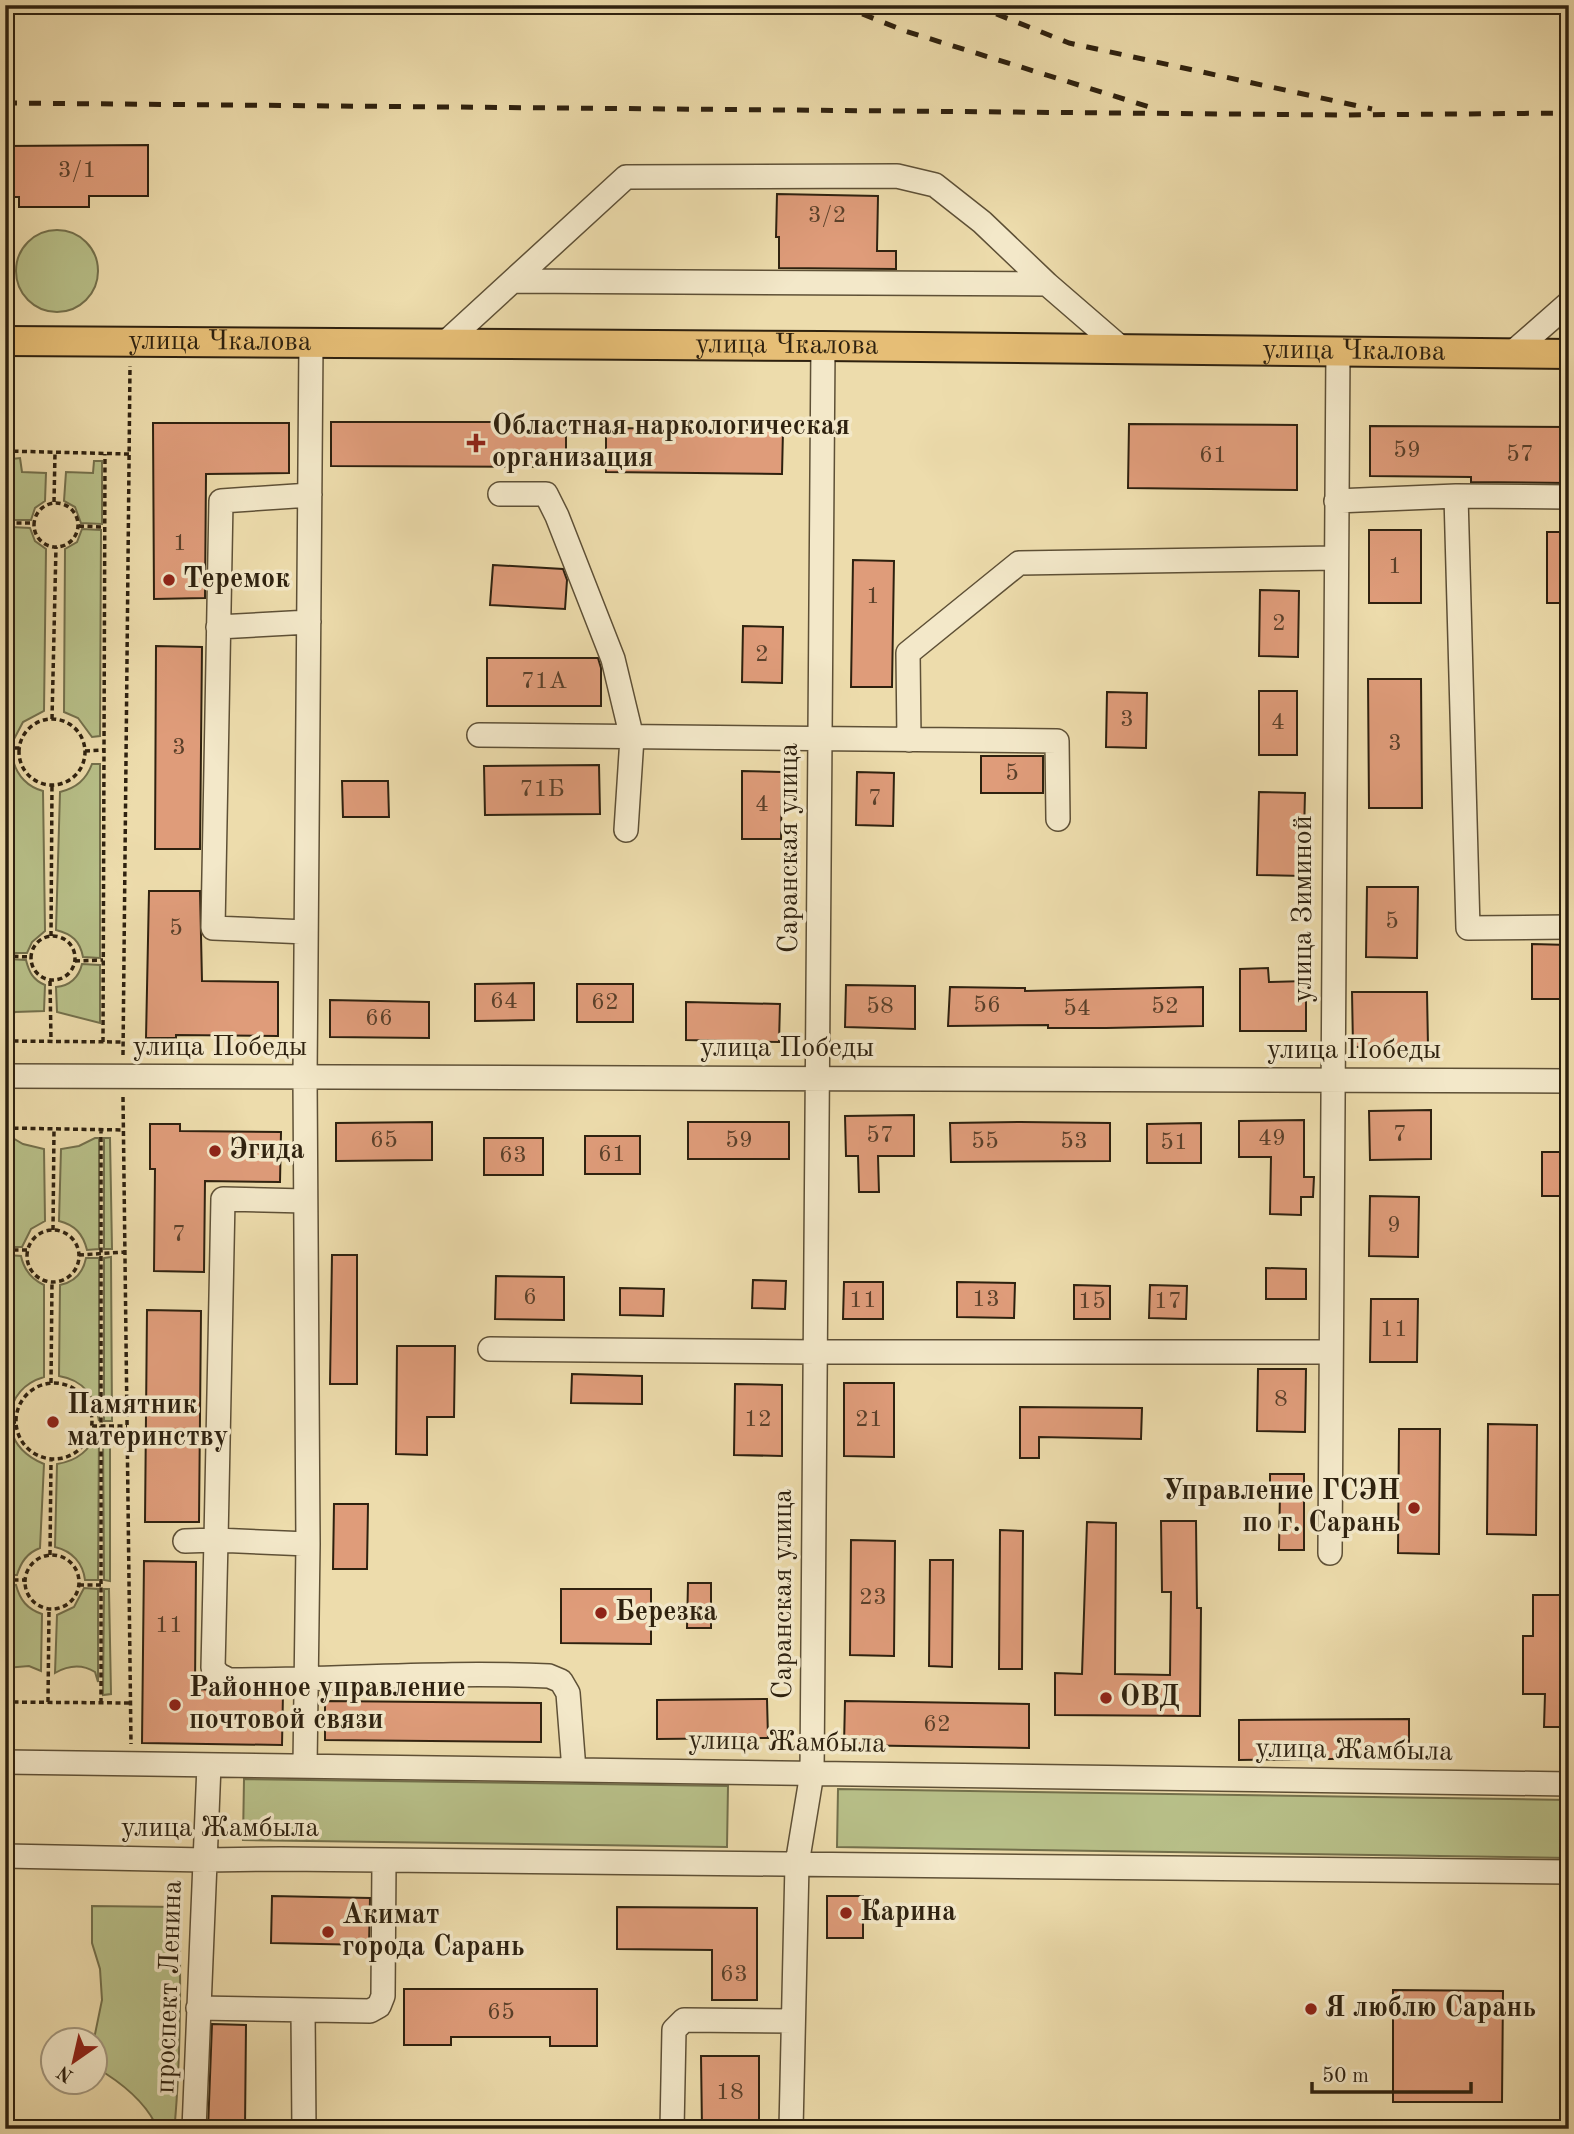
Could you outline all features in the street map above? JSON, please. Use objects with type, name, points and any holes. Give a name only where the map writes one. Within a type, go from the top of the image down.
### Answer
[{"type":"main road","name":"улица Чкалова","points":[[5,341],[823,345],[1569,354]]},
{"type":"street","points":[[445,343],[626,177],[897,176],[935,185],[982,222],[1047,284],[1121,348]]},
{"type":"street","points":[[513,281],[1047,284]]},
{"type":"street","points":[[1512,353],[1569,303]]},
{"type":"street","points":[[305,1766],[308,1544],[305,1078],[311,342]]},
{"type":"street","name":"Саранская улица","points":[[791,2129],[797,1864],[812,1773],[823,345]]},
{"type":"street","name":"улица Зиминой","points":[[1330,1553],[1338,350]]},
{"type":"street","points":[[500,494],[546,494],[613,659],[632,738],[626,830]]},
{"type":"street","points":[[306,932],[213,928],[221,501],[310,495]]},
{"type":"street","points":[[1336,501],[1456,496],[1569,496]]},
{"type":"street","points":[[1456,496],[1468,928],[1569,927]]},
{"type":"street","points":[[909,740],[908,653],[1019,563],[1336,558]]},
{"type":"street","points":[[218,627],[309,622]]},
{"type":"street","points":[[479,736],[1057,741],[1058,819]]},
{"type":"street","name":"улица Победы","points":[[5,1076],[1569,1081]]},
{"type":"street","points":[[305,1201],[223,1199],[213,1668],[229,1680],[549,1676],[561,1681],[568,1693],[574,1770]]},
{"type":"street","points":[[490,1349],[1331,1352]]},
{"type":"street","points":[[185,1541],[308,1544]]},
{"type":"street","name":"улица Жамбыла","points":[[5,1762],[1569,1784]]},
{"type":"street","name":"проспект Ленина","points":[[194,2129],[209,1765]]},
{"type":"street","name":"улица Жамбыла","points":[[5,1856],[1569,1872]]},
{"type":"street","points":[[198,2008],[370,2011],[379,2006],[383,1996],[384,1861]]},
{"type":"street","points":[[303,2011],[304,2129]]},
{"type":"street","points":[[672,2129],[674,2030],[679,2023],[684,2020],[793,2021]]},
{"type":"path","points":[[5,794],[7,451],[129,454]]},
{"type":"path","points":[[54,502],[55,453]]},
{"type":"path","points":[[103,1042],[104,454]]},
{"type":"path","points":[[54,502],[71,508],[76,514],[78,526],[73,539],[66,545],[56,547],[42,542],[36,535],[34,523],[39,510],[54,502]]},
{"type":"path","points":[[8,523],[34,523]]},
{"type":"path","points":[[78,526],[104,527]]},
{"type":"path","points":[[52,719],[56,547]]},
{"type":"path","points":[[52,719],[66,722],[75,728],[81,736],[85,751],[83,766],[77,775],[69,781],[52,785],[38,782],[30,776],[20,758],[20,748],[28,729],[36,723],[52,719]]},
{"type":"path","points":[[6,748],[20,748]]},
{"type":"path","points":[[85,751],[104,750]]},
{"type":"path","points":[[51,936],[52,785]]},
{"type":"path","points":[[51,936],[62,938],[74,950],[75,961],[69,974],[61,979],[50,980],[37,974],[31,957],[38,942],[51,936]]},
{"type":"path","points":[[5,956],[31,957]]},
{"type":"path","points":[[75,961],[103,960]]},
{"type":"path","points":[[50,980],[51,1041]]},
{"type":"path","points":[[5,1041],[123,1042]]},
{"type":"path","points":[[5,1128],[123,1130]]},
{"type":"path","points":[[53,1230],[54,1129]]},
{"type":"path","points":[[101,1130],[101,1703]]},
{"type":"path","points":[[53,1230],[71,1237],[79,1255],[75,1270],[69,1277],[52,1282],[43,1280],[30,1268],[28,1250],[38,1235],[53,1230]]},
{"type":"path","points":[[5,1250],[28,1250]]},
{"type":"path","points":[[79,1255],[125,1252]]},
{"type":"path","points":[[51,1383],[52,1282]]},
{"type":"path","points":[[51,1383],[70,1386],[79,1392],[91,1410],[92,1426],[87,1442],[79,1450],[70,1456],[51,1460],[38,1457],[29,1450],[22,1442],[16,1422],[17,1411],[29,1392],[38,1386],[51,1383]]},
{"type":"path","points":[[5,1422],[16,1422]]},
{"type":"path","points":[[92,1426],[127,1426]]},
{"type":"path","points":[[50,1555],[51,1460]]},
{"type":"path","points":[[50,1555],[63,1557],[71,1563],[77,1571],[79,1585],[68,1605],[49,1610],[32,1602],[26,1594],[24,1580],[29,1566],[50,1555]]},
{"type":"path","points":[[5,1580],[24,1580]]},
{"type":"path","points":[[79,1585],[101,1585]]},
{"type":"path","points":[[48,1702],[49,1610]]},
{"type":"path","points":[[5,1702],[130,1703]]},
{"type":"green space","points":[[57,230],[73,234],[86,242],[94,255],[98,271],[94,287],[86,300],[73,308],[57,312],[41,308],[28,300],[20,287],[16,271],[20,255],[28,242],[41,234]]},
{"type":"green space","points":[[20,458],[22,472],[46,473],[45,501],[35,508],[31,520],[11,520],[12,459]]},
{"type":"green space","points":[[94,461],[102,461],[102,524],[81,523],[75,507],[64,501],[66,472],[93,473]]},
{"type":"green space","points":[[11,527],[30,528],[35,541],[46,549],[44,711],[23,722],[13,741],[7,741]]},
{"type":"green space","points":[[82,529],[101,530],[100,736],[92,737],[78,718],[64,712],[65,549],[77,542]]},
{"type":"green space","points":[[13,760],[24,780],[43,791],[45,931],[32,942],[27,953],[8,953],[7,761]]},
{"type":"green space","points":[[92,764],[100,764],[100,958],[83,957],[74,939],[56,930],[60,792],[80,782]]},
{"type":"green space","points":[[8,959],[26,960],[32,975],[45,985],[44,1011],[15,1012],[7,1021]]},
{"type":"green space","points":[[82,964],[100,965],[100,1023],[57,1012],[56,987],[73,980]]},
{"type":"green space","points":[[11,1137],[23,1144],[44,1149],[45,1221],[31,1229],[22,1247],[9,1247]]},
{"type":"green space","points":[[99,1138],[99,1249],[87,1250],[78,1231],[59,1221],[61,1149],[79,1146]]},
{"type":"green space","points":[[104,1138],[110,1138],[112,1249],[104,1249]]},
{"type":"green space","points":[[8,1255],[21,1256],[29,1274],[44,1285],[44,1377],[20,1392],[13,1403],[10,1417],[5,1417]]},
{"type":"green space","points":[[111,1257],[112,1421],[104,1421],[104,1258]]},
{"type":"green space","points":[[86,1258],[99,1258],[99,1421],[95,1405],[87,1391],[75,1381],[59,1376],[60,1285],[78,1276]]},
{"type":"green space","points":[[5,1429],[11,1429],[15,1441],[23,1451],[44,1464],[40,1548],[25,1558],[17,1575],[5,1575]]},
{"type":"green space","points":[[97,1432],[98,1580],[85,1580],[76,1559],[67,1551],[55,1547],[57,1464],[82,1454],[91,1445]]},
{"type":"green space","points":[[103,1432],[110,1432],[110,1581],[104,1580]]},
{"type":"green space","points":[[5,1584],[16,1585],[25,1603],[42,1614],[41,1671],[29,1666],[6,1668]]},
{"type":"green space","points":[[84,1588],[98,1589],[98,1682],[95,1672],[85,1668],[70,1667],[55,1673],[57,1615],[74,1607]]},
{"type":"green space","points":[[104,1589],[109,1589],[111,1694],[103,1695]]},
{"type":"green space","points":[[244,1779],[728,1786],[727,1847],[243,1840]]},
{"type":"green space","points":[[838,1789],[1569,1800],[1569,1858],[837,1847]]},
{"type":"green space","points":[[92,1906],[179,1907],[180,2014],[175,2122],[155,2123],[144,2106],[108,2075],[108,2025],[97,2025],[102,2000],[100,1969],[92,1943]]},
{"type":"building","points":[[148,145],[148,196],[89,196],[89,207],[19,207],[19,197],[5,197],[5,146]]},
{"type":"building","points":[[777,194],[878,196],[877,251],[896,251],[896,269],[779,268],[779,237],[776,237]]},
{"type":"building","points":[[331,422],[566,422],[566,467],[331,466]]},
{"type":"building","points":[[153,423],[289,423],[289,473],[206,474],[205,598],[154,599]]},
{"type":"building","points":[[1129,424],[1297,425],[1297,490],[1128,488]]},
{"type":"building","points":[[1370,426],[1569,427],[1569,483],[1471,482],[1471,477],[1370,476]]},
{"type":"building","points":[[606,428],[783,430],[782,474],[606,472]]},
{"type":"building","points":[[1369,530],[1421,530],[1421,603],[1369,603]]},
{"type":"building","points":[[1547,532],[1569,532],[1569,603],[1547,603]]},
{"type":"building","points":[[853,560],[894,561],[892,687],[851,687]]},
{"type":"building","points":[[493,565],[563,569],[567,580],[565,609],[490,605]]},
{"type":"building","points":[[1260,590],[1299,591],[1298,657],[1259,656]]},
{"type":"building","points":[[743,626],[783,627],[782,683],[742,682]]},
{"type":"building","points":[[156,646],[202,647],[200,849],[155,849]]},
{"type":"building","points":[[487,658],[598,658],[601,668],[601,706],[487,706]]},
{"type":"building","points":[[1368,679],[1421,679],[1422,808],[1369,808]]},
{"type":"building","points":[[1259,691],[1297,691],[1297,755],[1259,755]]},
{"type":"building","points":[[1107,692],[1147,693],[1146,748],[1106,747]]},
{"type":"building","points":[[981,756],[1043,756],[1043,793],[981,793]]},
{"type":"building","points":[[599,765],[600,814],[485,815],[484,766]]},
{"type":"building","points":[[742,771],[782,772],[781,839],[742,839]]},
{"type":"building","points":[[857,772],[894,773],[893,826],[856,825]]},
{"type":"building","points":[[342,781],[388,781],[389,817],[343,817]]},
{"type":"building","points":[[1259,792],[1305,793],[1303,876],[1257,875]]},
{"type":"building","points":[[1367,887],[1418,887],[1417,958],[1366,957]]},
{"type":"building","points":[[149,891],[200,891],[202,981],[278,982],[278,1036],[176,1035],[176,1038],[146,1038]]},
{"type":"building","points":[[1532,944],[1569,945],[1569,999],[1532,999]]},
{"type":"building","points":[[1268,968],[1269,982],[1306,981],[1306,1031],[1240,1031],[1240,969]]},
{"type":"building","points":[[534,983],[534,1020],[475,1021],[475,984]]},
{"type":"building","points":[[577,984],[633,984],[633,1022],[577,1022]]},
{"type":"building","points":[[846,985],[915,986],[915,1029],[845,1027]]},
{"type":"building","points":[[950,987],[1025,988],[1025,991],[1203,987],[1203,1026],[948,1026]]},
{"type":"building","points":[[1352,992],[1427,992],[1428,1046],[1353,1047]]},
{"type":"building","points":[[330,1000],[429,1002],[429,1038],[330,1037]]},
{"type":"building","points":[[686,1002],[780,1004],[779,1042],[686,1040]]},
{"type":"building","points":[[1431,1110],[1431,1159],[1370,1160],[1369,1111]]},
{"type":"building","points":[[914,1115],[914,1156],[878,1156],[879,1192],[859,1192],[858,1156],[846,1156],[845,1116]]},
{"type":"building","points":[[1304,1120],[1304,1177],[1314,1177],[1313,1197],[1301,1197],[1301,1215],[1270,1214],[1271,1157],[1239,1157],[1239,1121]]},
{"type":"building","points":[[432,1122],[432,1160],[336,1161],[336,1123]]},
{"type":"building","points":[[688,1122],[789,1122],[789,1159],[688,1159]]},
{"type":"building","points":[[950,1123],[1110,1123],[1110,1161],[951,1162]]},
{"type":"building","points":[[1201,1123],[1201,1163],[1147,1163],[1147,1124]]},
{"type":"building","points":[[150,1124],[180,1124],[180,1131],[281,1132],[280,1182],[205,1181],[204,1272],[154,1271],[155,1169],[150,1169]]},
{"type":"building","points":[[585,1136],[640,1136],[640,1174],[585,1174]]},
{"type":"building","points":[[484,1138],[543,1138],[543,1175],[484,1175]]},
{"type":"building","points":[[1542,1152],[1569,1152],[1569,1196],[1542,1196]]},
{"type":"building","points":[[1370,1196],[1419,1197],[1418,1257],[1369,1256]]},
{"type":"building","points":[[332,1255],[357,1255],[357,1384],[330,1384]]},
{"type":"building","points":[[1266,1268],[1306,1269],[1306,1299],[1266,1299]]},
{"type":"building","points":[[496,1276],[564,1277],[564,1320],[495,1319]]},
{"type":"building","points":[[753,1280],[786,1281],[785,1309],[752,1308]]},
{"type":"building","points":[[844,1282],[883,1282],[883,1319],[843,1319]]},
{"type":"building","points":[[957,1282],[1015,1283],[1014,1318],[957,1317]]},
{"type":"building","points":[[1074,1285],[1110,1286],[1110,1319],[1074,1319]]},
{"type":"building","points":[[1150,1285],[1187,1286],[1186,1319],[1149,1318]]},
{"type":"building","points":[[620,1288],[664,1289],[663,1316],[620,1315]]},
{"type":"building","points":[[1371,1299],[1418,1299],[1417,1362],[1370,1362]]},
{"type":"building","points":[[147,1310],[201,1311],[199,1522],[145,1522]]},
{"type":"building","points":[[397,1346],[455,1346],[454,1417],[427,1417],[427,1455],[396,1454]]},
{"type":"building","points":[[1258,1369],[1306,1369],[1305,1432],[1257,1431]]},
{"type":"building","points":[[572,1374],[642,1376],[642,1404],[571,1403]]},
{"type":"building","points":[[844,1383],[894,1383],[894,1457],[844,1456]]},
{"type":"building","points":[[735,1384],[782,1385],[782,1456],[734,1455]]},
{"type":"building","points":[[1020,1407],[1142,1408],[1141,1439],[1039,1437],[1039,1458],[1020,1458]]},
{"type":"building","points":[[1488,1424],[1537,1425],[1536,1535],[1487,1534]]},
{"type":"building","points":[[1399,1429],[1440,1429],[1439,1554],[1398,1553]]},
{"type":"building","points":[[1270,1474],[1304,1474],[1304,1550],[1279,1550],[1280,1491],[1270,1491]]},
{"type":"building","points":[[334,1504],[368,1504],[367,1569],[333,1569]]},
{"type":"building","points":[[1161,1521],[1196,1521],[1197,1608],[1201,1608],[1200,1716],[1055,1715],[1055,1673],[1082,1674],[1087,1522],[1116,1523],[1115,1674],[1170,1675],[1171,1592],[1162,1592]]},
{"type":"building","points":[[1000,1530],[1023,1531],[1022,1669],[999,1669]]},
{"type":"building","points":[[851,1540],[895,1541],[894,1656],[850,1655]]},
{"type":"building","points":[[930,1560],[953,1560],[952,1667],[929,1666]]},
{"type":"building","points":[[144,1561],[196,1562],[195,1689],[217,1690],[229,1694],[283,1693],[282,1745],[142,1743]]},
{"type":"building","points":[[688,1583],[711,1583],[711,1628],[687,1628]]},
{"type":"building","points":[[561,1589],[651,1589],[651,1644],[561,1643]]},
{"type":"building","points":[[1533,1595],[1569,1595],[1569,1727],[1544,1727],[1545,1694],[1523,1694],[1523,1636],[1533,1636]]},
{"type":"building","points":[[767,1699],[768,1738],[657,1739],[657,1700]]},
{"type":"building","points":[[325,1701],[541,1703],[541,1742],[325,1740]]},
{"type":"building","points":[[845,1701],[1029,1704],[1029,1748],[844,1745]]},
{"type":"building","points":[[1409,1719],[1409,1758],[1239,1760],[1239,1720]]},
{"type":"building","points":[[272,1896],[370,1898],[369,1945],[271,1943]]},
{"type":"building","points":[[827,1896],[863,1896],[863,1938],[827,1938]]},
{"type":"building","points":[[617,1907],[757,1908],[757,2000],[712,2000],[712,1950],[617,1949]]},
{"type":"building","points":[[404,1989],[597,1989],[597,2046],[550,2046],[550,2037],[451,2037],[451,2045],[404,2045]]},
{"type":"building","points":[[1393,1990],[1503,1991],[1502,2102],[1393,2102]]},
{"type":"building","points":[[212,2024],[246,2025],[245,2129],[208,2129]]},
{"type":"building","points":[[701,2056],[759,2056],[759,2129],[702,2129]]},
{"type":"railway","points":[[840,5],[905,31],[1156,109]]},
{"type":"railway","points":[[974,5],[1069,43],[1372,109]]},
{"type":"railway","points":[[5,103],[1341,115],[1569,113]]},
{"type":"place","name":"Областная наркологическая организация","points":[[476,443]]},
{"type":"place","name":"Теремок","points":[[169,580]]},
{"type":"place","name":"Эгида","points":[[215,1151]]},
{"type":"place","name":"Памятник материнству","points":[[53,1422]]},
{"type":"place","name":"Управление ГСЭН по г. Сарань","points":[[1414,1508]]},
{"type":"place","name":"Березка","points":[[601,1613]]},
{"type":"place","name":"ОВД","points":[[1106,1698]]},
{"type":"place","name":"Районное управление почтовой связи","points":[[175,1705]]},
{"type":"place","name":"Карина","points":[[846,1913]]},
{"type":"place","name":"Акимат города Сарань","points":[[328,1932]]},
{"type":"place","name":"Я люблю Сарань","points":[[1311,2009]]}]
